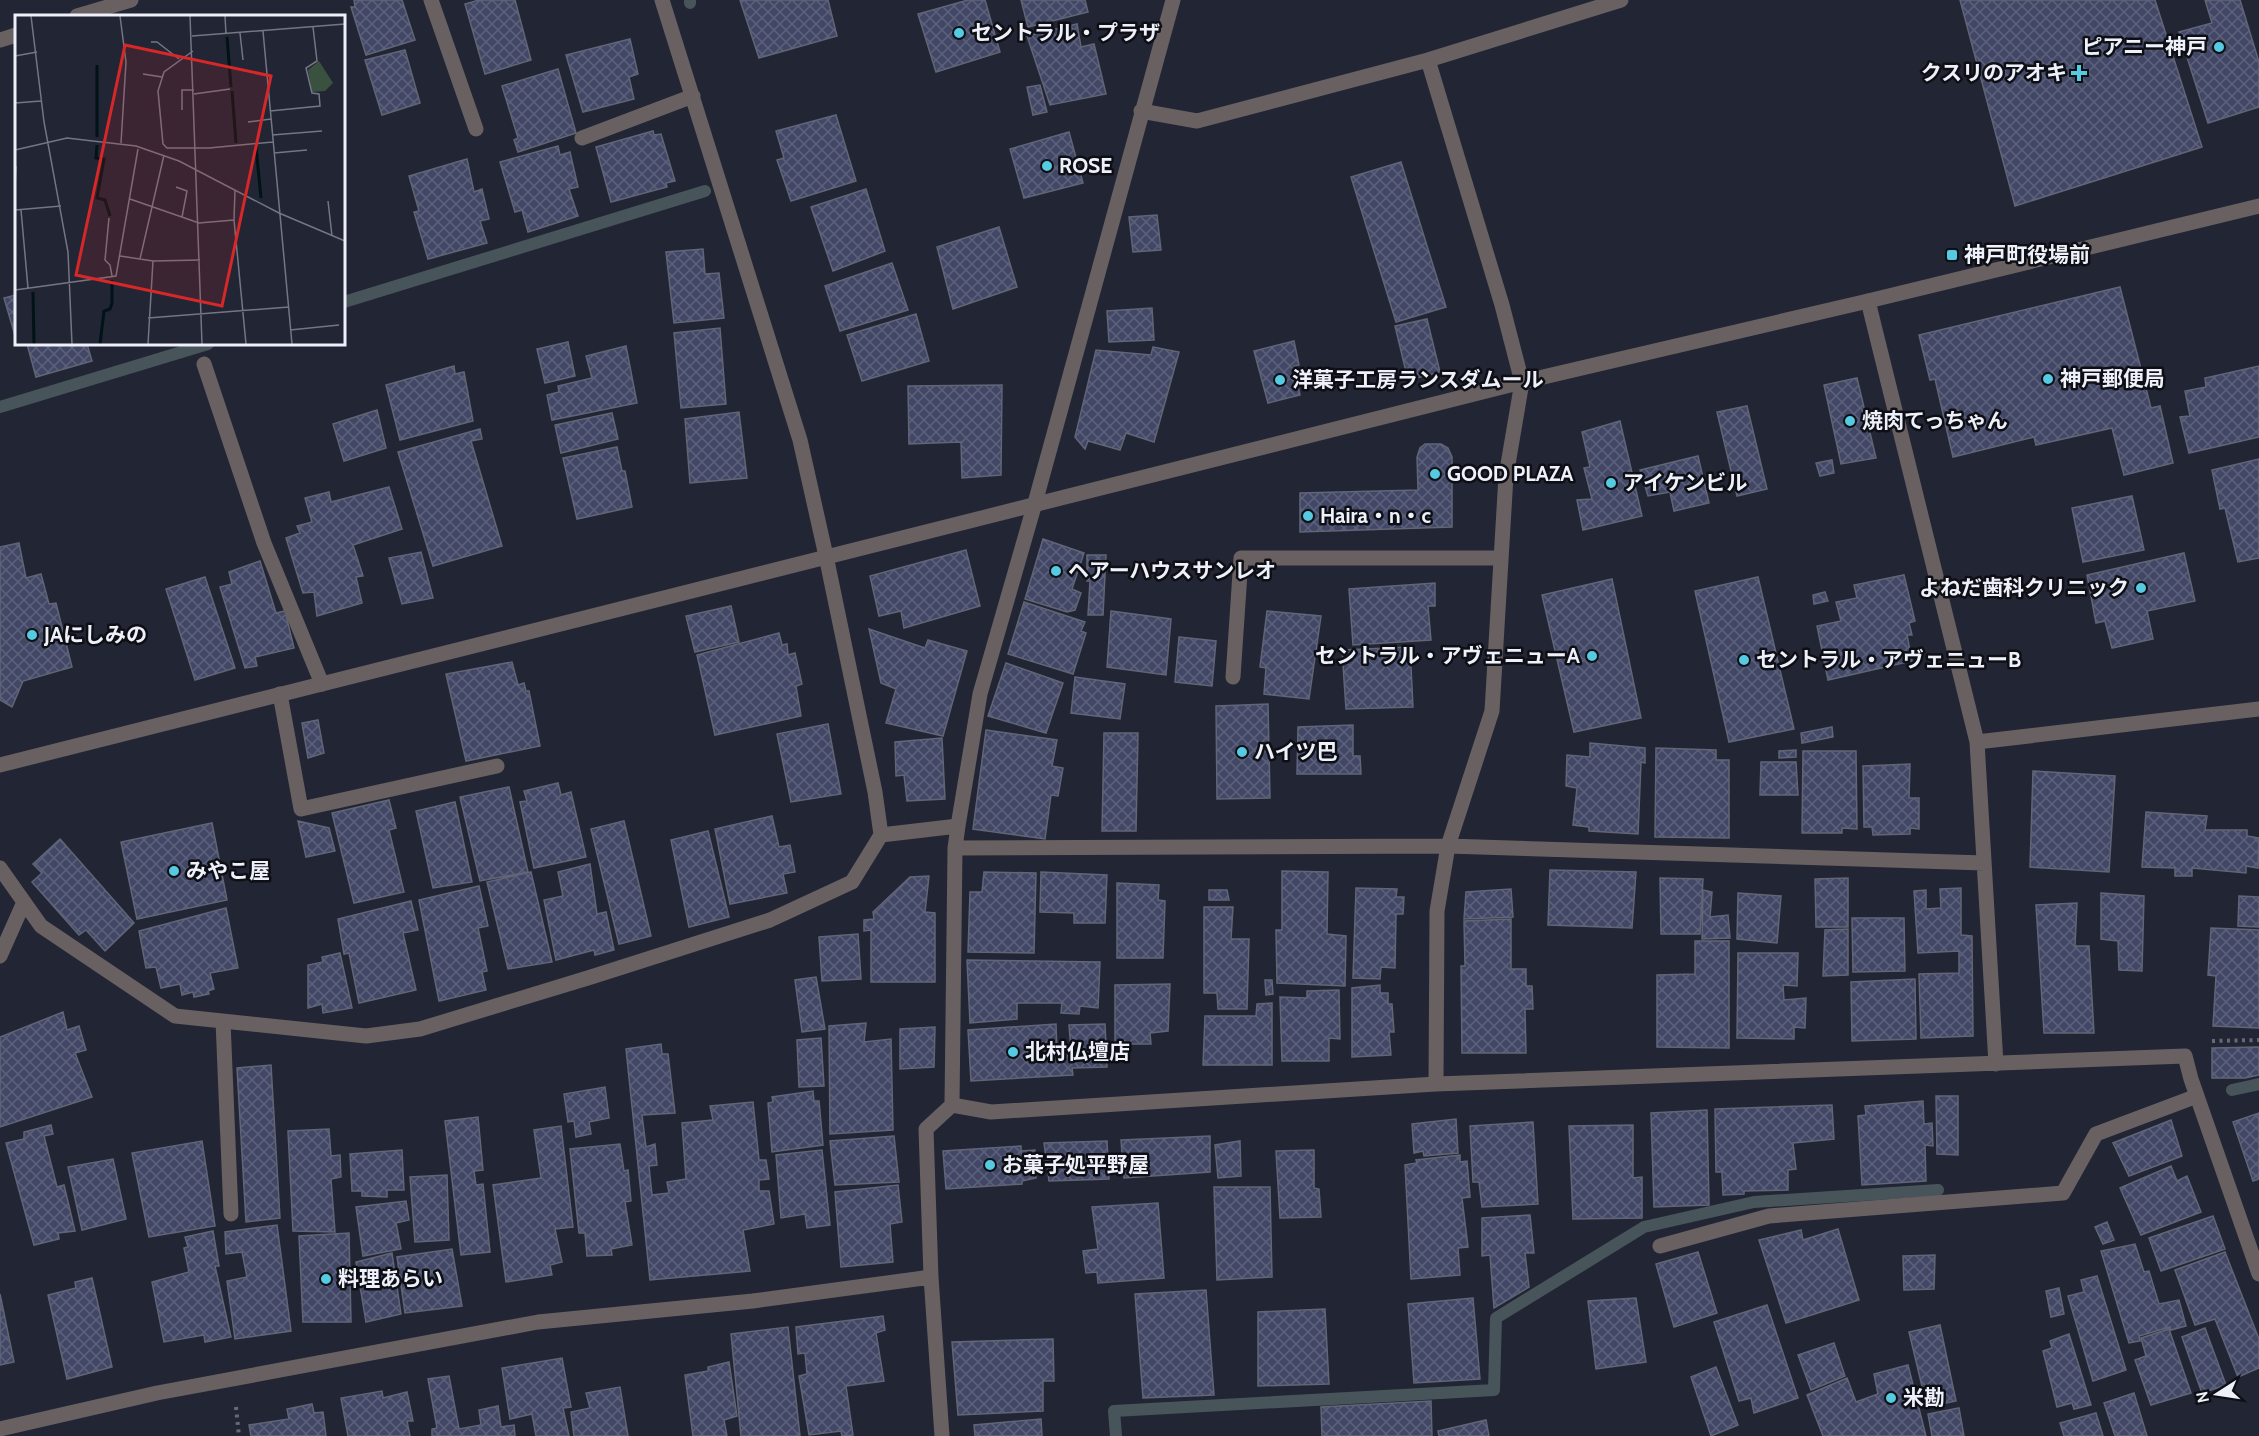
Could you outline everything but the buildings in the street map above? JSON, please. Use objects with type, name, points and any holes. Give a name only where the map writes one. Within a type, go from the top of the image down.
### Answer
[{"type":"street","points":[[80,15],[130,0]]},
{"type":"street","points":[[431,0],[476,129]]},
{"type":"street","points":[[0,868],[41,926],[175,1016],[366,1036],[420,1029],[770,920],[852,882],[881,835],[875,792],[826,556],[800,440],[663,0]]},
{"type":"street","points":[[942,1436],[931,1277],[926,1129],[952,1105],[955,848],[958,826],[980,694],[1035,503],[1173,0]]},
{"type":"street","points":[[1141,111],[1197,121],[1428,60],[1621,0]]},
{"type":"street","points":[[0,40],[15,35]]},
{"type":"street","points":[[1428,60],[1502,305],[1522,382],[1506,476],[1492,711],[1448,846],[1437,911],[1436,1084]]},
{"type":"street","points":[[582,138],[693,96]]},
{"type":"street","points":[[0,765],[1522,382],[1868,302],[2259,206]]},
{"type":"street","points":[[1868,302],[1977,742],[1996,1064]]},
{"type":"street","points":[[204,364],[264,543],[322,684]]},
{"type":"street","points":[[1233,677],[1241,558],[1501,558]]},
{"type":"street","points":[[280,694],[301,809],[497,766]]},
{"type":"street","points":[[1977,742],[2259,709]]},
{"type":"street","points":[[881,835],[958,826]]},
{"type":"street","points":[[955,848],[1448,846],[1984,863]]},
{"type":"street","points":[[0,956],[24,902]]},
{"type":"street","points":[[223,1021],[231,1214]]},
{"type":"street","points":[[952,1105],[991,1112],[1436,1084],[2185,1056],[2259,1274]]},
{"type":"street","points":[[1660,1246],[1769,1216],[2063,1193],[2096,1134],[2197,1096]]},
{"type":"street","points":[[0,1430],[157,1393],[538,1322],[753,1301],[931,1277]]},
{"type":"path","points":[[2185,1056],[2189,1042],[2259,1040]]},
{"type":"waterway","points":[[345,302],[705,191]]},
{"type":"waterway","points":[[0,407],[205,345]]},
{"type":"waterway","points":[[2232,1090],[2259,1084]]},
{"type":"waterway","points":[[1116,1436],[1114,1411],[1494,1390],[1496,1318],[1644,1227],[1754,1202],[1938,1190]]},
{"type":"place","name":"セントラル・プラザ","points":[[959,33]]},
{"type":"place","name":"ピアニー神戸","points":[[2219,47]]},
{"type":"place","name":"クスリのアオキ","points":[[2079,73]]},
{"type":"place","name":"ROSE","points":[[1047,166]]},
{"type":"place","name":"神戸町役場前","points":[[1952,255]]},
{"type":"place","name":"神戸郵便局","points":[[2048,379]]},
{"type":"place","name":"洋菓子工房ランスダムール","points":[[1280,380]]},
{"type":"place","name":"焼肉てっちゃん","points":[[1850,421]]},
{"type":"place","name":"GOOD PLAZA","points":[[1435,474]]},
{"type":"place","name":"アイケンビル","points":[[1611,483]]},
{"type":"place","name":"Haira・n・c","points":[[1308,516]]},
{"type":"place","name":"ヘアーハウスサンレオ","points":[[1056,571]]},
{"type":"place","name":"よねだ歯科クリニック","points":[[2141,588]]},
{"type":"place","name":"JAにしみの","points":[[32,635]]},
{"type":"place","name":"セントラル・アヴェニューA","points":[[1592,656]]},
{"type":"place","name":"セントラル・アヴェニューB","points":[[1744,660]]},
{"type":"place","name":"ハイツ巴","points":[[1242,752]]},
{"type":"place","name":"みやこ屋","points":[[174,871]]},
{"type":"place","name":"北村仏壇店","points":[[1013,1052]]},
{"type":"place","name":"お菓子処平野屋","points":[[990,1165]]},
{"type":"place","name":"料理あらい","points":[[326,1279]]},
{"type":"place","name":"米勘","points":[[1891,1398]]}]
